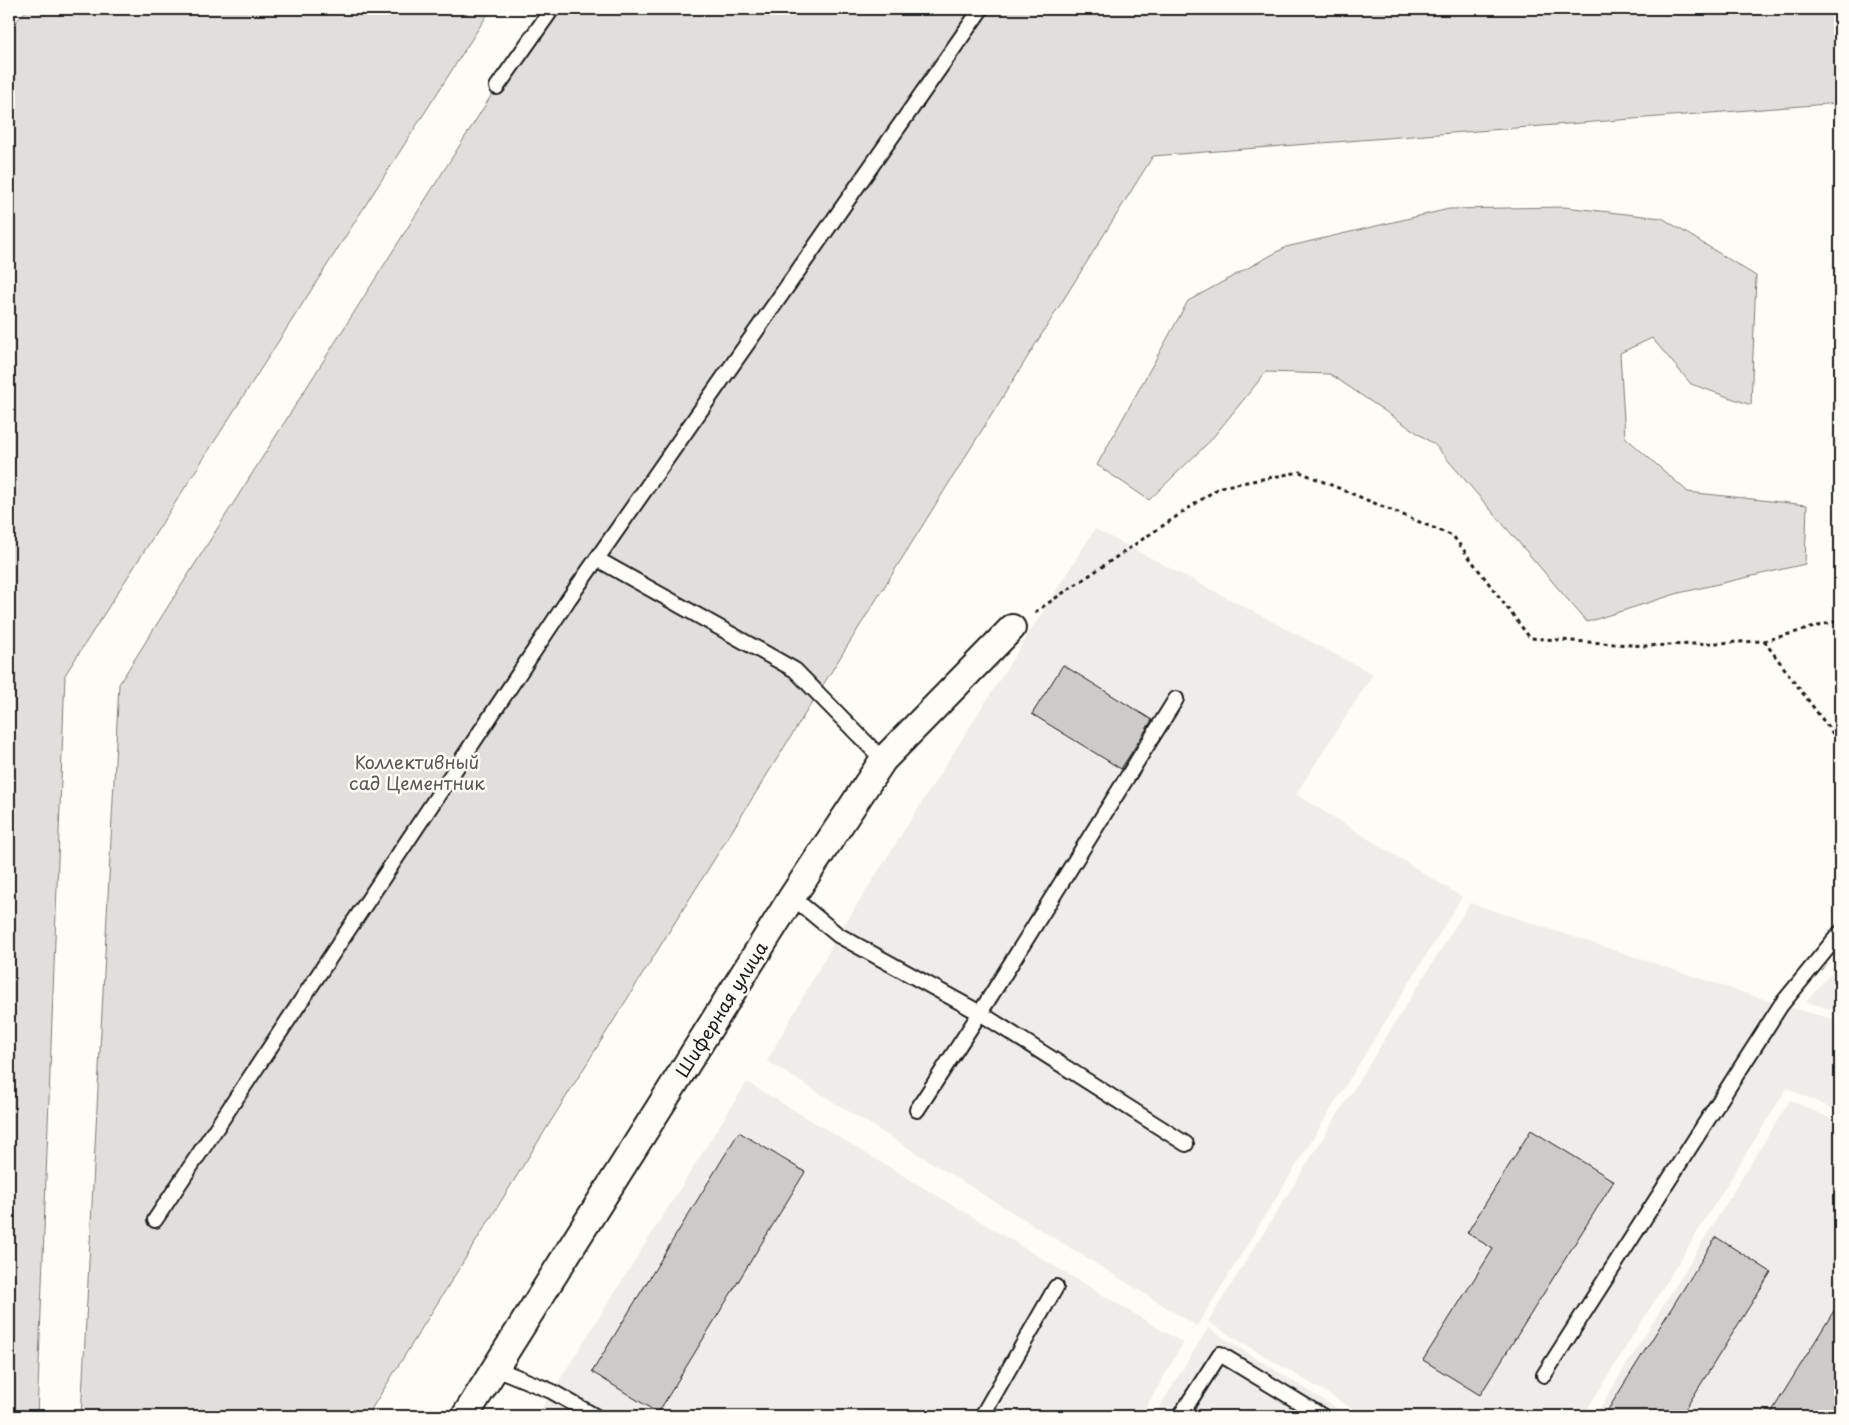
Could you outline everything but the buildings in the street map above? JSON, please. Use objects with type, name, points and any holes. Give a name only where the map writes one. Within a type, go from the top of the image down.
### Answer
[{"type":"street","name":"Шиферная улица","points":[[465,1416],[792,897],[883,760],[1012,628]]},
{"type":"lane","points":[[497,86],[552,9]]},
{"type":"lane","points":[[155,1220],[597,559],[982,9]]},
{"type":"lane","points":[[597,559],[795,670],[883,760]]},
{"type":"lane","points":[[917,1110],[980,1013],[1176,699]]},
{"type":"lane","points":[[792,897],[838,935],[980,1013],[1186,1144]]},
{"type":"lane","points":[[1544,1375],[1782,1005],[1840,933]]},
{"type":"lane","points":[[982,1416],[1056,1287]]},
{"type":"lane","points":[[1180,1416],[1220,1354],[1322,1416]]},
{"type":"lane","points":[[495,1368],[552,1392],[595,1416]]},
{"type":"path","points":[[1012,628],[1220,487],[1300,472],[1453,536],[1530,638],[1644,646],[1764,641],[1840,620]]},
{"type":"path","points":[[1764,641],[1840,743]]},
{"type":"shaded area","points":[[1095,529],[1373,674],[1296,794],[1462,897],[1197,1326],[767,1061],[838,935]]},
{"type":"shaded area","points":[[1470,903],[1781,1005],[1840,1021],[1840,1112],[1787,1088],[1583,1416],[1365,1416],[1208,1322]]},
{"type":"shaded area","points":[[1840,963],[1840,1012],[1806,1002]]},
{"type":"shaded area","points":[[747,1082],[1183,1343],[1141,1416],[537,1416]]},
{"type":"shaded area","points":[[1790,1100],[1840,1123],[1840,1416],[1595,1416]]},
{"type":"shaded area","points":[[1208,1328],[1349,1416],[1154,1416]]},
{"type":"green space","points":[[28,9],[491,9],[65,675],[37,1416],[9,1416],[9,29]]},
{"type":"green space","name":"Коллективный сад Цементник","points":[[546,9],[1840,9],[1840,103],[1153,156],[367,1416],[81,1416],[119,684]]},
{"type":"green space","points":[[1564,207],[1662,218],[1756,276],[1751,405],[1691,384],[1652,338],[1620,353],[1625,437],[1688,492],[1807,505],[1805,564],[1679,593],[1587,622],[1435,445],[1330,374],[1266,372],[1210,441],[1149,500],[1097,465],[1188,301],[1286,247],[1449,209]]}]
